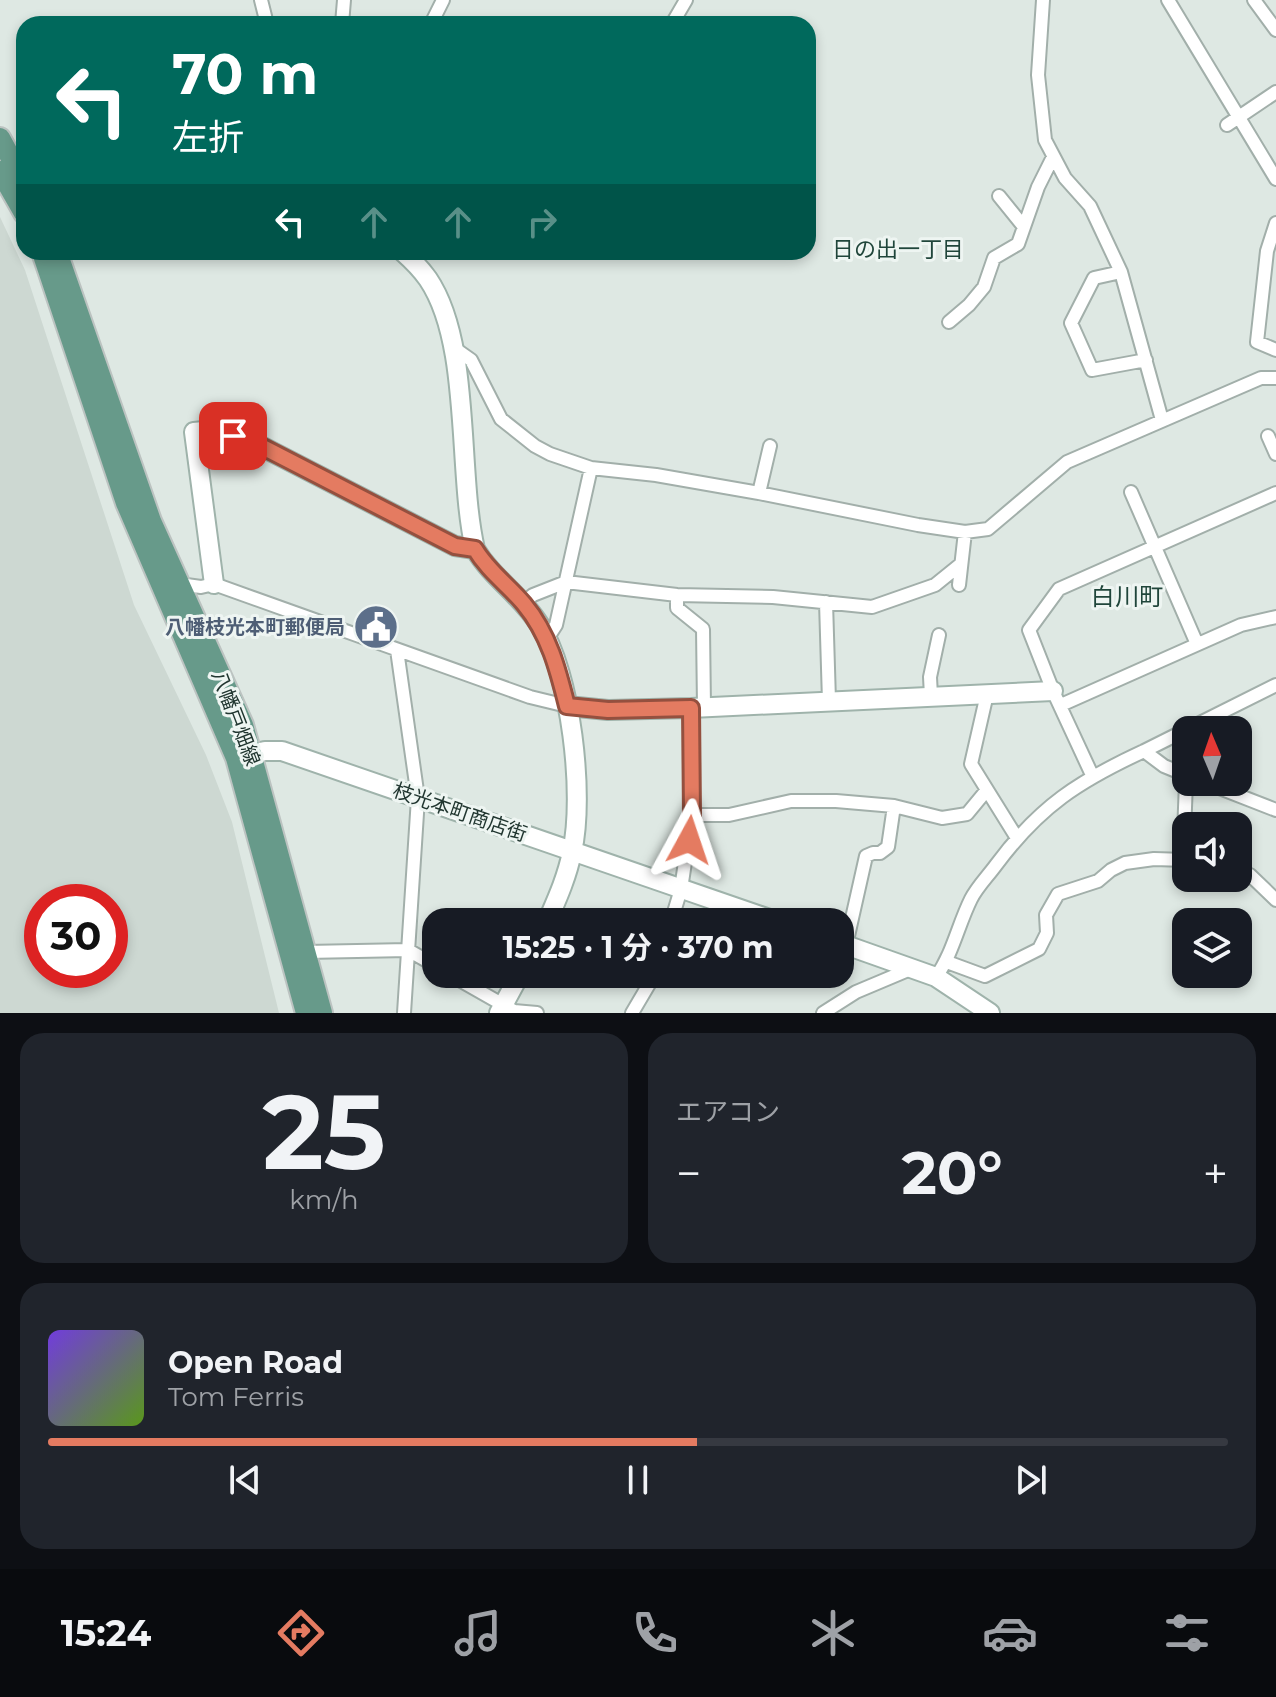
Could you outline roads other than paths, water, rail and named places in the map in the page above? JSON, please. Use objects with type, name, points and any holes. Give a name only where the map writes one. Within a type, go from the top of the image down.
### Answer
[{"type":"main road","points":[[0,138],[16,167]]},
{"type":"main road","points":[[0,171],[16,199]]},
{"type":"main road","name":"八幡戸畑線","points":[[45,260],[126,503],[244,756],[306,952],[322,1013]]},
{"type":"main road","name":"八幡戸畑線","points":[[60,260],[132,471],[243,725],[244,756],[306,1013]]},
{"type":"street","points":[[1043,0],[1038,75],[1045,140],[1065,178],[1093,203],[1121,272],[1162,420]]},
{"type":"street","points":[[1168,0],[1276,179]]},
{"type":"street","points":[[1254,0],[1276,30]]},
{"type":"street","points":[[1227,125],[1276,92]]},
{"type":"street","points":[[949,322],[984,287],[994,258],[1018,244],[1038,187],[1053,157]]},
{"type":"street","points":[[999,196],[1024,227]]},
{"type":"street","points":[[1276,223],[1267,251],[1257,342],[1276,350]]},
{"type":"street","points":[[410,260],[429,280],[444,313],[454,348],[475,549],[484,564],[523,603],[547,639],[567,706],[573,751],[573,850],[553,908]]},
{"type":"street","points":[[1121,272],[1094,278],[1071,323],[1092,370],[1146,360]]},
{"type":"street","points":[[454,348],[471,360],[501,419],[535,446],[591,468],[656,475],[965,532],[988,529],[1067,462],[1261,378],[1276,378]]},
{"type":"street","points":[[214,584],[194,432],[213,430],[253,442],[455,546],[475,549]]},
{"type":"street","points":[[1268,436],[1276,454]]},
{"type":"street","points":[[759,493],[770,446]]},
{"type":"street","points":[[547,639],[556,625],[591,468]]},
{"type":"street","points":[[1131,492],[1197,644]]},
{"type":"street","points":[[1092,775],[1029,630],[1059,589],[1276,493]]},
{"type":"street","points":[[959,585],[965,532]]},
{"type":"street","points":[[523,603],[533,595],[566,582],[677,595],[872,607],[935,585],[961,564]]},
{"type":"street","points":[[179,584],[201,587],[214,584],[530,697],[567,706],[608,710],[987,694],[1057,698],[1241,625],[1276,617]]},
{"type":"street","points":[[675,908],[692,815],[703,629],[677,608],[677,595]]},
{"type":"street","points":[[826,602],[829,701]]},
{"type":"street","points":[[931,696],[930,677],[939,635]]},
{"type":"street","points":[[397,650],[418,798],[404,1013]]},
{"type":"street","points":[[1214,716],[1276,685]]},
{"type":"street","points":[[987,694],[971,764],[1017,838]]},
{"type":"street","points":[[941,969],[971,898],[1017,838],[1045,809],[1092,775],[1172,737]]},
{"type":"street","name":"枝光本町商店街","points":[[244,756],[282,751],[737,908]]},
{"type":"street","points":[[1144,751],[1172,769]]},
{"type":"street","points":[[692,815],[729,815],[791,801],[836,801],[894,806],[942,818],[967,814],[986,791]]},
{"type":"street","points":[[1240,796],[1276,810]]},
{"type":"street","points":[[852,908],[866,856],[880,853],[888,847],[894,806]]},
{"type":"street","points":[[854,948],[915,967],[985,976],[1040,950],[1047,933],[1046,915],[1058,894],[1098,881],[1125,863],[1172,860]]},
{"type":"street","points":[[1252,877],[1276,900]]},
{"type":"street","points":[[306,952],[408,950],[422,958]]},
{"type":"street","points":[[823,1013],[856,992],[915,967]]},
{"type":"street","points":[[941,969],[978,1009]]},
{"type":"street","points":[[470,988],[501,1009],[537,1013]]},
{"type":"street","points":[[501,1009],[512,988]]},
{"type":"street","points":[[632,1013],[647,988]]},
{"type":"place","name":"八幡枝光本町郵便局","points":[[376,627]]},
{"type":"district","name":"日の出一丁目","points":[[898,249]]},
{"type":"district","name":"白川町","points":[[1127,596]]}]
